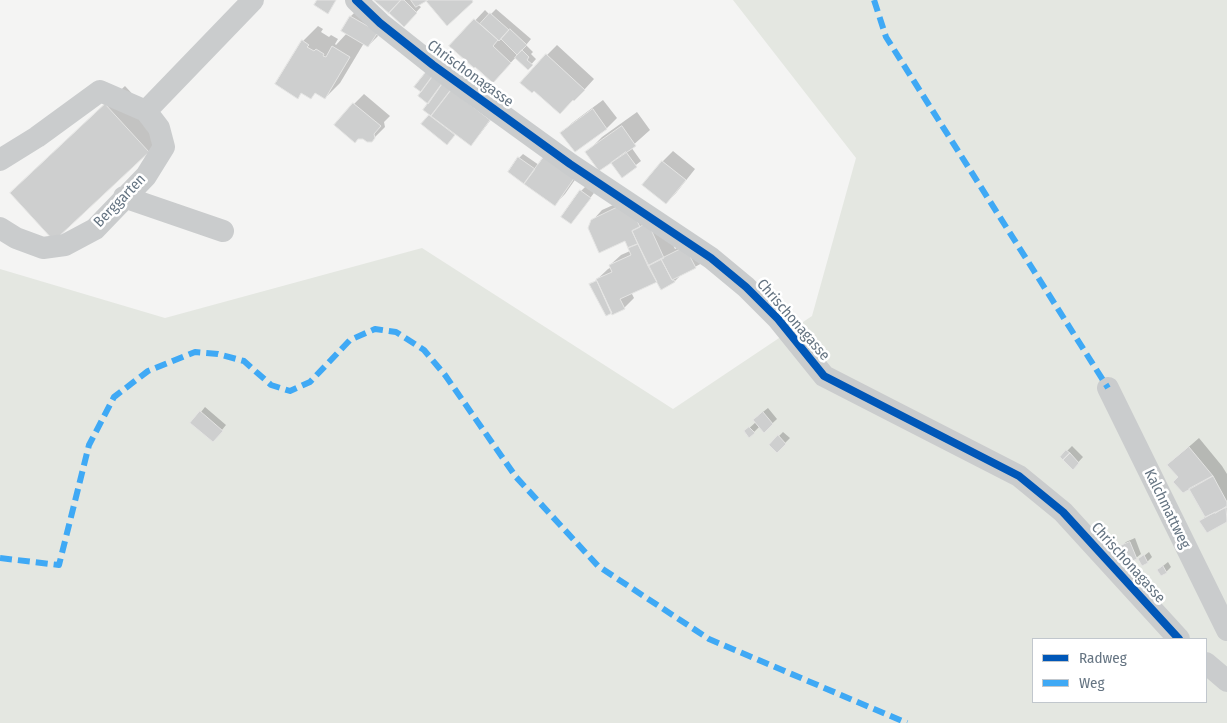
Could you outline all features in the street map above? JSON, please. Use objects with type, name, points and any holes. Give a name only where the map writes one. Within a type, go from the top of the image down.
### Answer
[{"type":"street","points":[[0,160],[38,137],[100,91],[146,110],[253,0]]},
{"type":"street","name":"Chrischonagasse","points":[[356,0],[380,23],[433,64],[570,164],[711,258],[746,286],[778,319],[824,376],[1019,476],[1063,512],[1178,638]]},
{"type":"street","name":"Berggarten","points":[[0,228],[16,238],[43,248],[65,245],[95,229],[146,176],[164,147],[159,128],[146,110]]},
{"type":"street","points":[[124,197],[223,231]]},
{"type":"street","name":"Kalchmattweg","points":[[1108,388],[1227,630]]},
{"type":"street","points":[[1207,664],[1227,681]]},
{"type":"shaded area","points":[[733,0],[1227,0],[1227,723],[0,723],[0,269],[165,318],[422,248],[673,409],[812,316],[856,158]]},
{"type":"building","points":[[317,0],[336,0],[328,14],[314,5]]},
{"type":"building","points":[[374,0],[401,0],[389,13]]},
{"type":"building","points":[[401,0],[404,0],[417,13],[404,27],[389,13]]},
{"type":"building","points":[[411,0],[428,0],[416,7]]},
{"type":"building","points":[[472,0],[473,2],[447,26],[426,1]]},
{"type":"building","points":[[490,13],[509,30],[499,41],[480,24]]},
{"type":"building","points":[[350,16],[378,32],[368,47],[341,31]]},
{"type":"building","points":[[474,19],[498,40],[493,46],[511,63],[493,83],[449,46]]},
{"type":"building","points":[[510,29],[527,45],[517,55],[501,39]]},
{"type":"building","points":[[302,40],[309,45],[307,47],[314,51],[316,49],[324,54],[323,56],[326,57],[332,46],[350,57],[325,99],[315,93],[311,99],[301,93],[298,99],[275,84]]},
{"type":"building","points":[[522,50],[529,57],[527,60],[533,65],[528,70],[515,58]]},
{"type":"building","points":[[546,54],[585,90],[560,114],[534,91],[532,93],[520,83]]},
{"type":"building","points":[[426,72],[432,77],[421,92],[414,87]]},
{"type":"building","points":[[432,77],[442,84],[428,104],[418,96]]},
{"type":"building","points":[[442,84],[451,90],[431,116],[423,110]]},
{"type":"building","points":[[451,90],[490,120],[471,146],[431,116]]},
{"type":"building","points":[[353,103],[381,126],[374,134],[375,138],[372,142],[358,139],[355,143],[334,125]]},
{"type":"building","points":[[105,104],[149,152],[54,241],[10,193]]},
{"type":"building","points":[[593,109],[607,129],[575,152],[560,133]]},
{"type":"building","points":[[429,115],[455,135],[447,145],[421,124]]},
{"type":"building","points":[[622,126],[636,146],[599,171],[585,152]]},
{"type":"building","points":[[626,152],[637,167],[622,178],[611,163]]},
{"type":"building","points":[[545,155],[575,177],[555,206],[524,184]]},
{"type":"building","points":[[518,157],[535,169],[524,184],[508,172]]},
{"type":"building","points":[[662,161],[686,180],[666,204],[642,185]]},
{"type":"building","points":[[580,190],[591,198],[571,224],[561,217]]},
{"type":"building","points":[[620,206],[633,212],[640,227],[632,231],[638,244],[628,248],[625,241],[599,253],[588,228],[591,220]]},
{"type":"building","points":[[648,223],[664,258],[648,266],[632,231]]},
{"type":"building","points":[[638,244],[657,282],[620,299],[625,309],[612,315],[596,279],[612,272],[609,265],[631,255],[628,248]]},
{"type":"building","points":[[685,247],[696,268],[672,280],[661,259]]},
{"type":"building","points":[[661,259],[672,280],[675,282],[661,290],[648,266]]},
{"type":"building","points":[[597,281],[612,313],[606,316],[589,284]]},
{"type":"building","points":[[200,411],[223,431],[213,442],[190,423]]},
{"type":"building","points":[[763,412],[773,424],[764,433],[753,420]]},
{"type":"building","points":[[749,427],[755,433],[749,438],[744,431]]},
{"type":"building","points":[[778,435],[786,444],[777,453],[769,445]]},
{"type":"building","points":[[1189,447],[1213,476],[1183,493],[1173,482],[1178,477],[1167,465]]},
{"type":"building","points":[[1066,450],[1070,453],[1063,460],[1060,457]]},
{"type":"building","points":[[1070,453],[1079,463],[1073,470],[1063,460]]},
{"type":"building","points":[[1213,476],[1227,502],[1227,507],[1205,517],[1189,489]]},
{"type":"building","points":[[1226,507],[1227,522],[1207,533],[1199,521]]},
{"type":"building","points":[[1130,542],[1137,559],[1127,563],[1120,546]]},
{"type":"building","points":[[1144,555],[1148,563],[1142,566],[1138,559]]},
{"type":"building","points":[[1163,566],[1167,573],[1161,576],[1157,570]]},
{"type":"marked path","points":[[874,0],[886,37],[1108,388]]},
{"type":"marked path","points":[[0,558],[59,565],[89,445],[114,397],[148,371],[195,352],[218,354],[244,361],[271,385],[290,391],[310,382],[350,340],[375,329],[396,332],[424,350],[445,375],[516,477],[598,566],[709,639],[907,723]]},
{"type":"cycle path","points":[[356,0],[380,23],[433,65],[570,164],[711,258],[746,287],[778,319],[824,376],[1019,476],[1063,512],[1178,638]]}]
